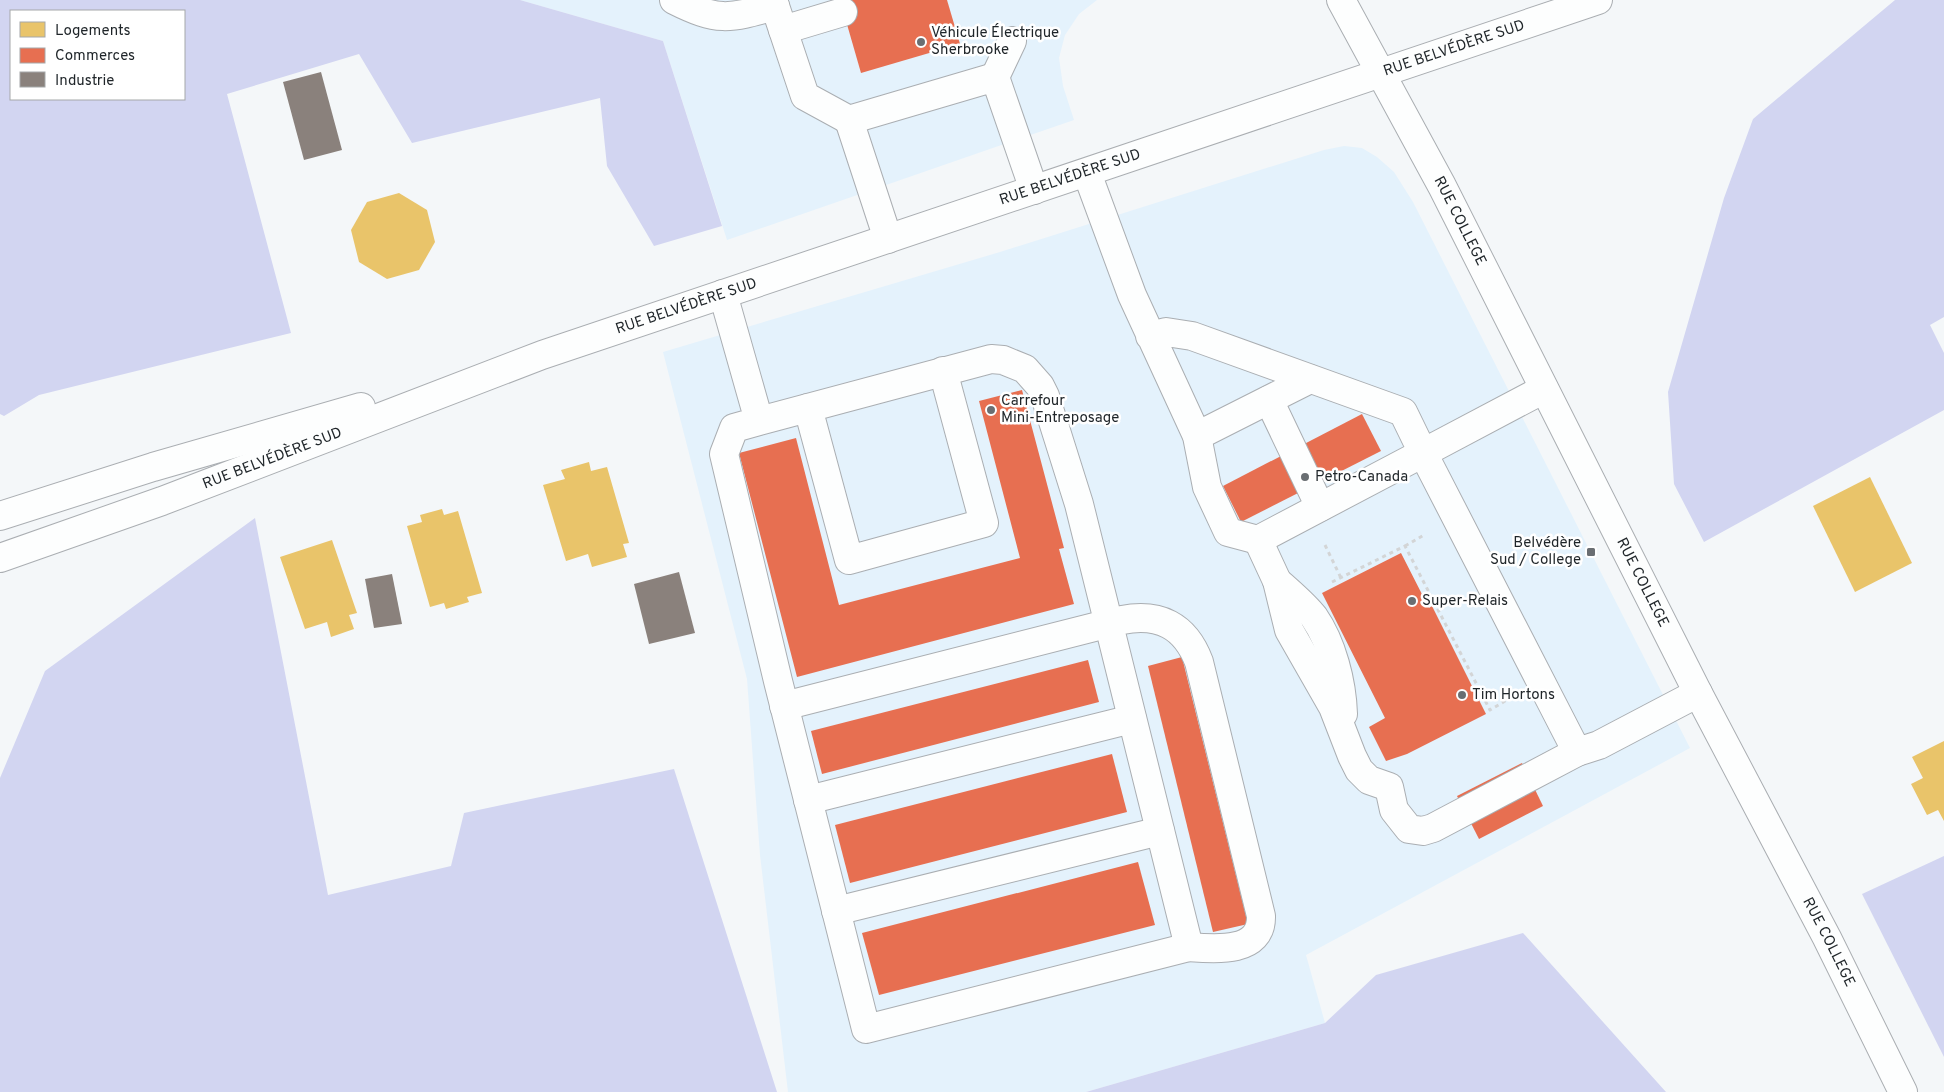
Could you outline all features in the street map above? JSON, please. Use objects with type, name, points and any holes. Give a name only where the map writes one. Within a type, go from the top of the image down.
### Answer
[{"type":"street","points":[[674,0],[701,14],[714,17],[777,12],[843,12]]},
{"type":"street","name":"RUE COLLEGE","points":[[1341,0],[1442,186],[1698,693],[1827,938],[1903,1092]]},
{"type":"street","name":"RUE BELVÉDÈRE SUD","points":[[0,558],[162,501],[542,355],[1598,0]]},
{"type":"street","points":[[777,12],[805,96],[849,120],[888,239]]},
{"type":"street","points":[[1012,41],[995,77],[1034,190]]},
{"type":"street","points":[[849,120],[995,77]]},
{"type":"street","points":[[1087,173],[1117,257],[1150,336],[1197,436],[1207,487],[1228,532],[1258,540],[1544,389]]},
{"type":"street","points":[[722,294],[759,421]]},
{"type":"street","points":[[1150,336],[1166,332],[1192,336],[1403,412],[1577,752]]},
{"type":"street","name":"RUE BELVÉDÈRE SUD","points":[[0,516],[153,468],[542,355]]},
{"type":"street","points":[[784,706],[1109,623],[1138,617],[1161,620],[1172,625],[1194,650],[1201,671],[1261,923],[1256,936],[1243,944],[1220,949],[1189,947],[866,1029],[784,706],[724,454],[734,428],[980,361],[1003,360],[1025,369],[1040,386],[1079,504],[1109,623],[1189,947]]},
{"type":"street","points":[[808,408],[849,560],[984,523],[944,371]]},
{"type":"street","points":[[1197,436],[1310,379]]},
{"type":"street","points":[[1269,400],[1320,506]]},
{"type":"street","points":[[1258,540],[1277,581],[1289,630],[1333,707],[1348,749],[1360,770],[1375,784],[1390,787],[1394,810],[1398,817],[1404,825],[1416,831],[1432,828],[1447,821],[1577,752],[1599,745],[1698,693]]},
{"type":"street","points":[[808,800],[1132,719]]},
{"type":"street","points":[[836,911],[1160,831]]},
{"type":"path","points":[[1326,586],[1431,532]]},
{"type":"path","points":[[1324,543],[1341,578]]},
{"type":"path","points":[[1405,546],[1476,688],[1490,710],[1514,696]]},
{"type":"path","points":[[1422,596],[1429,593]]},
{"type":"shaded area","points":[[0,0],[520,0],[663,41],[722,226],[654,246],[607,166],[600,98],[412,143],[359,54],[227,94],[291,333],[39,395],[4,416],[0,414]]},
{"type":"shaded area","points":[[520,0],[1097,0],[1079,14],[1065,35],[1059,58],[1063,86],[1074,120],[727,240],[663,41]]},
{"type":"shaded area","points":[[1895,0],[1944,0],[1944,317],[1930,325],[1944,353],[1944,410],[1704,542],[1674,484],[1668,392],[1724,198],[1753,119]]},
{"type":"shaded area","points":[[1344,146],[1362,148],[1377,157],[1394,172],[1413,202],[1690,748],[1306,955],[1325,1023],[1086,1092],[788,1092],[760,855],[747,679],[663,352],[1000,252],[1324,150]]},
{"type":"shaded area","points":[[255,518],[328,895],[451,866],[464,813],[674,769],[777,1092],[0,1092],[0,778],[45,671]]},
{"type":"shaded area","points":[[1944,856],[1944,1057],[1862,894]]},
{"type":"shaded area","points":[[1523,933],[1666,1092],[1086,1092],[1325,1023],[1376,975]]},
{"type":"building: Logements","points":[[399,193],[427,210],[435,242],[419,270],[387,279],[359,262],[351,230],[367,202]]},
{"type":"building: Logements","points":[[589,462],[591,471],[607,467],[629,543],[623,544],[627,557],[592,567],[588,554],[566,561],[543,485],[565,479],[561,470]]},
{"type":"building: Logements","points":[[1870,477],[1912,563],[1855,592],[1813,506]]},
{"type":"building: Logements","points":[[442,509],[444,515],[458,511],[482,593],[467,597],[469,602],[446,609],[444,603],[430,607],[407,526],[422,522],[420,515]]},
{"type":"building: Logements","points":[[332,540],[357,613],[349,615],[354,629],[331,637],[327,622],[305,629],[280,557]]},
{"type":"building: Logements","points":[[1944,741],[1944,821],[1938,810],[1927,815],[1911,784],[1923,778],[1912,757]]},
{"type":"building: Commerces","points":[[840,0],[947,0],[960,44],[861,73]]},
{"type":"building: Commerces","points":[[1022,390],[1064,548],[1059,549],[1074,604],[797,677],[739,453],[796,438],[839,605],[1020,558],[979,401]]},
{"type":"building: Commerces","points":[[1362,414],[1381,451],[1241,522],[1223,486]]},
{"type":"building: Commerces","points":[[1401,553],[1429,608],[1432,606],[1486,714],[1407,754],[1386,761],[1369,727],[1385,718],[1322,593]]},
{"type":"building: Commerces","points":[[1182,657],[1248,924],[1213,932],[1148,666]]},
{"type":"building: Commerces","points":[[1088,660],[1099,702],[822,774],[811,731]]},
{"type":"building: Commerces","points":[[1112,754],[1127,812],[850,883],[835,825]]},
{"type":"building: Commerces","points":[[1522,763],[1543,806],[1479,839],[1457,796]]},
{"type":"building: Commerces","points":[[1138,862],[1155,925],[879,995],[862,933]]},
{"type":"building: Industrie","points":[[321,72],[342,150],[304,160],[283,82]]},
{"type":"building: Industrie","points":[[679,572],[695,633],[649,644],[634,584]]},
{"type":"building: Industrie","points":[[392,574],[402,624],[374,628],[365,579]]},
{"type":"place","name":"Véhicule Électrique Sherbrooke","points":[[921,42]]},
{"type":"place","name":"Carrefour Mini-Entreposage","points":[[991,410]]},
{"type":"place","name":"Petro-Canada","points":[[1305,477]]},
{"type":"place","name":"Belvédère Sud / College","points":[[1591,552]]},
{"type":"place","name":"Super-Relais","points":[[1412,601]]},
{"type":"place","name":"Tim Hortons","points":[[1462,695]]}]
